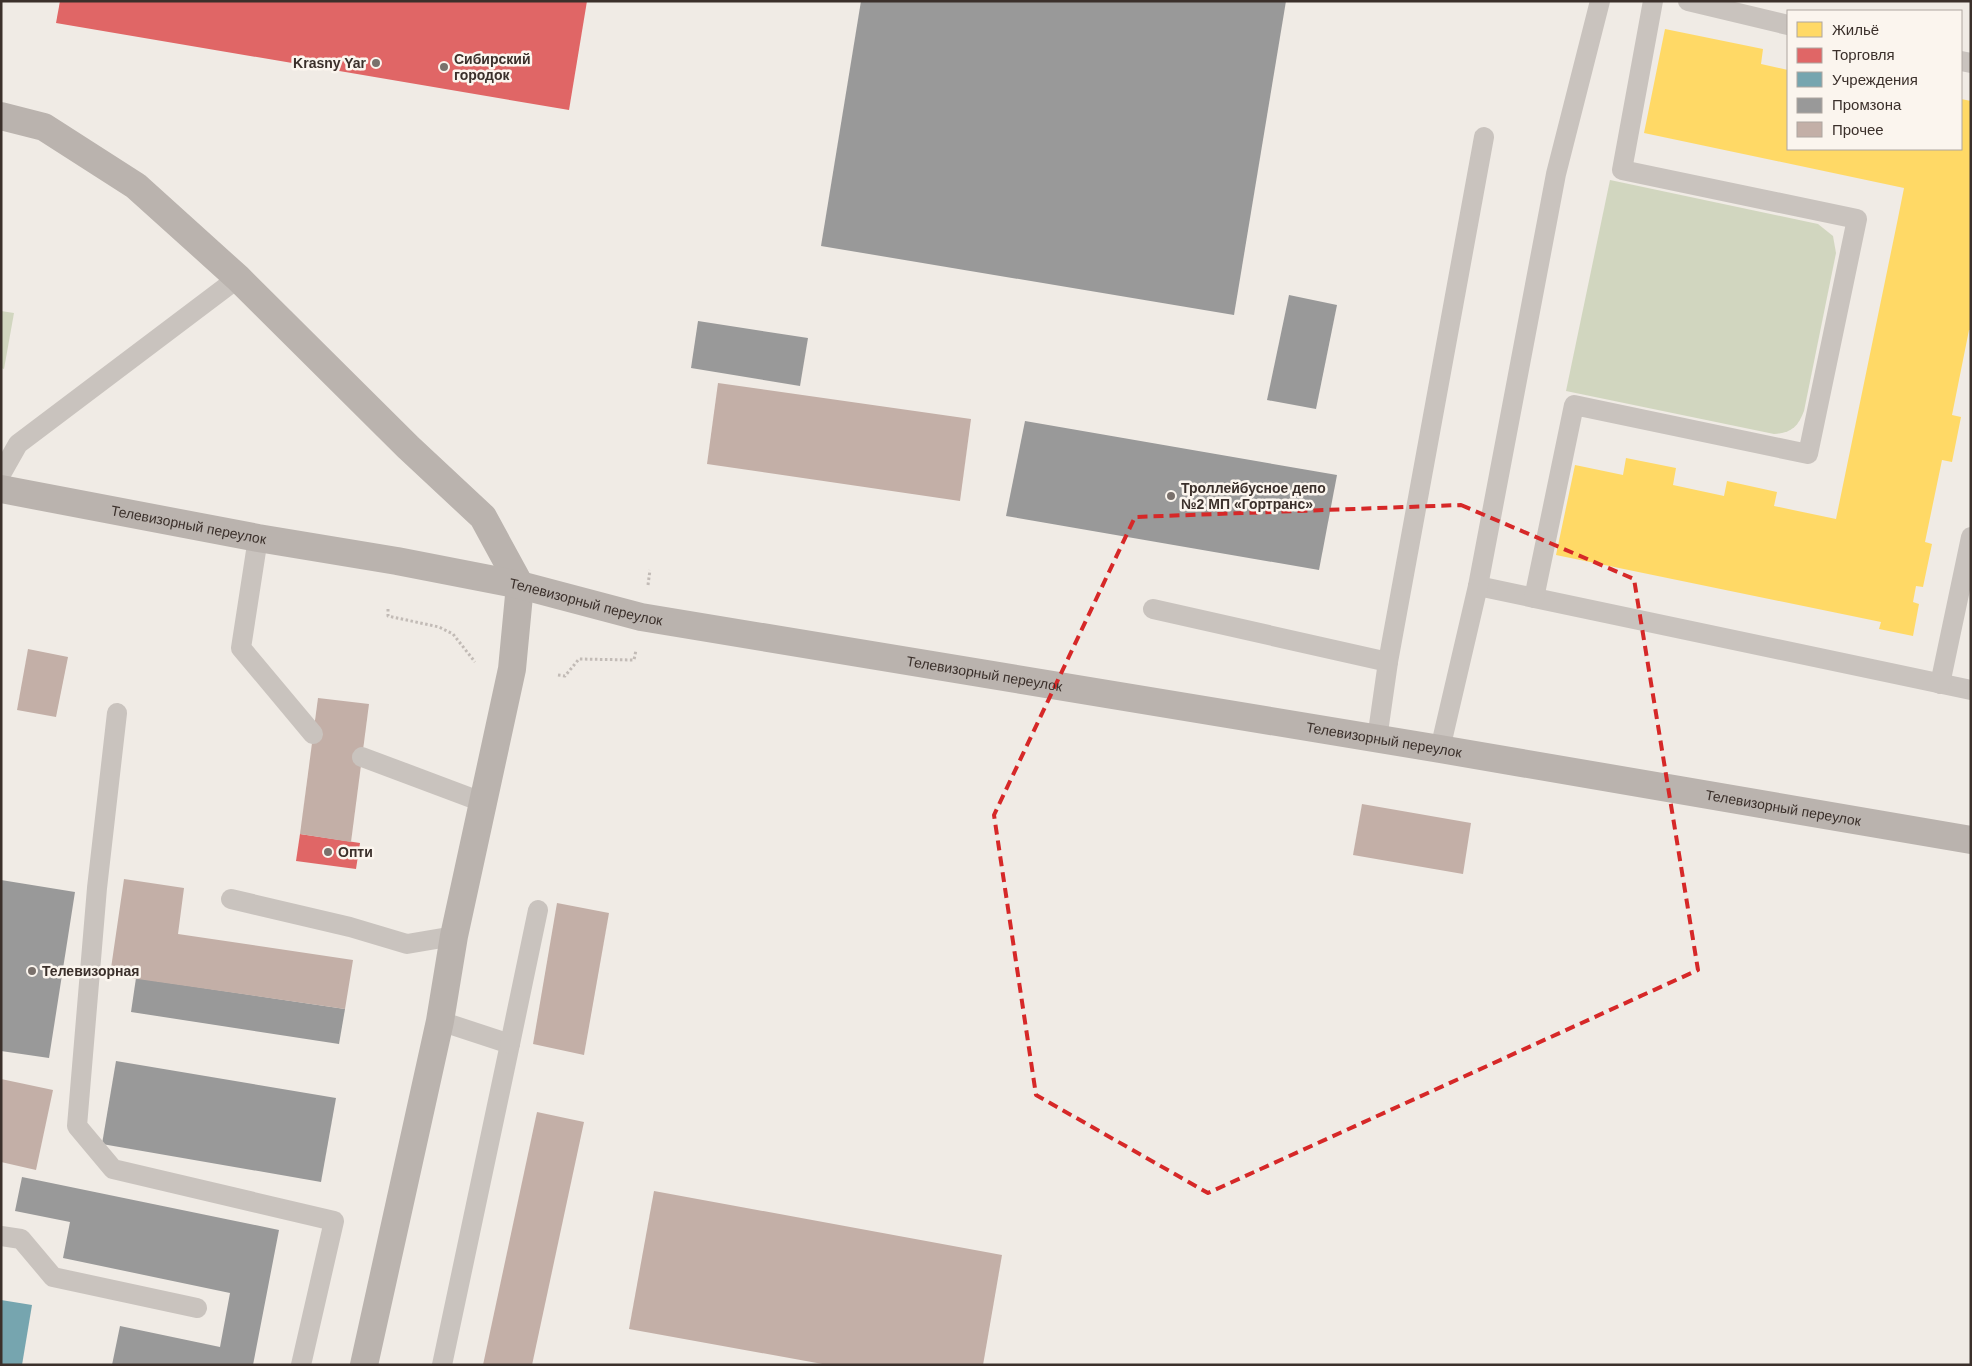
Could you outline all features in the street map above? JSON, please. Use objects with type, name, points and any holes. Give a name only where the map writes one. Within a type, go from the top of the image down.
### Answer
[{"type":"street","points":[[1,116],[44,127],[136,186],[238,278],[408,447],[484,517],[520,585],[512,669],[454,936],[440,1021],[364,1365]]},
{"type":"street","name":"Телевизорный переулок","points":[[1,489],[520,585],[641,617],[1440,749],[1971,840]]},
{"type":"lane","points":[[1440,749],[1478,586],[1556,174],[1600,1]]},
{"type":"lane","points":[[1534,598],[1574,405],[1808,454],[1857,219],[1622,170],[1654,1]]},
{"type":"lane","points":[[1688,1],[1787,25]]},
{"type":"lane","points":[[1376,739],[1388,662],[1484,137]]},
{"type":"lane","points":[[1,474],[18,444],[238,278]]},
{"type":"lane","points":[[1940,684],[1971,537]]},
{"type":"lane","points":[[258,538],[241,648],[313,734]]},
{"type":"lane","points":[[1478,586],[1971,690]]},
{"type":"lane","points":[[1153,608],[1388,662]]},
{"type":"lane","points":[[117,713],[97,888],[77,1126],[113,1169],[334,1221],[301,1365]]},
{"type":"lane","points":[[362,757],[482,802]]},
{"type":"lane","points":[[231,899],[350,927],[407,944],[454,936]]},
{"type":"lane","points":[[442,1365],[538,910]]},
{"type":"lane","points":[[440,1021],[510,1044]]},
{"type":"lane","points":[[1,1236],[21,1239],[54,1277],[197,1308]]},
{"type":"path","points":[[647,588],[650,570]]},
{"type":"path","points":[[388,609],[388,616],[439,626],[452,634],[475,662]]},
{"type":"path","points":[[558,675],[565,676],[579,659],[634,660],[636,650]]},
{"type":"highlighted area","points":[[1461,505],[1634,579],[1698,970],[1208,1193],[1036,1095],[994,815],[1135,517]]},
{"type":"green space","points":[[1610,180],[1818,224],[1833,236],[1836,253],[1804,411],[1796,425],[1789,431],[1774,434],[1566,391]]},
{"type":"green space","points":[[1,311],[14,313],[4,369],[1,368]]},
{"type":"building: Жильё","points":[[1665,29],[1763,49],[1761,64],[1787,70],[1787,150],[1962,150],[1962,99],[1971,101],[1971,330],[1969,330],[1952,415],[1961,417],[1952,462],[1942,460],[1925,542],[1932,544],[1923,587],[1916,586],[1913,602],[1919,604],[1913,636],[1879,629],[1881,622],[1556,555],[1575,465],[1623,475],[1626,458],[1676,468],[1673,485],[1724,496],[1727,481],[1777,492],[1774,506],[1836,519],[1904,188],[1644,133]]},
{"type":"building: Торговля","name":"Сибирский городок","points":[[60,1],[587,1],[569,110],[56,23]]},
{"type":"building: Торговля","name":"Опти","points":[[300,834],[360,843],[356,869],[296,861]]},
{"type":"building: Учреждения","points":[[1,1300],[32,1305],[22,1365],[1,1365]]},
{"type":"building: Промзона","points":[[861,1],[1286,1],[1234,315],[821,246]]},
{"type":"building: Промзона","points":[[1289,295],[1337,305],[1316,409],[1267,400]]},
{"type":"building: Промзона","points":[[698,321],[808,338],[800,386],[691,368]]},
{"type":"building: Промзона","name":"Троллейбусное депо №2 МП «Гортранс»","points":[[1025,421],[1337,475],[1319,570],[1006,516]]},
{"type":"building: Промзона","name":"Телевизорная","points":[[1,880],[75,892],[49,1058],[1,1051]]},
{"type":"building: Промзона","points":[[136,978],[345,1009],[339,1044],[131,1012]]},
{"type":"building: Промзона","points":[[116,1061],[336,1098],[321,1182],[102,1144]]},
{"type":"building: Промзона","points":[[22,1177],[279,1230],[253,1365],[112,1365],[120,1326],[220,1347],[230,1293],[63,1258],[70,1222],[15,1211]]},
{"type":"building: Прочее","points":[[718,383],[971,419],[960,501],[707,464]]},
{"type":"building: Прочее","points":[[28,649],[68,657],[56,717],[17,710]]},
{"type":"building: Прочее","points":[[318,698],[369,704],[351,842],[300,834]]},
{"type":"building: Прочее","points":[[1362,804],[1471,823],[1463,874],[1353,855]]},
{"type":"building: Прочее","points":[[124,879],[184,888],[178,934],[353,960],[345,1009],[110,975]]},
{"type":"building: Прочее","points":[[557,903],[609,913],[584,1055],[533,1044]]},
{"type":"building: Прочее","points":[[1,1079],[53,1090],[36,1170],[1,1162]]},
{"type":"building: Прочее","points":[[537,1112],[584,1122],[532,1365],[483,1365]]},
{"type":"building: Прочее","points":[[654,1191],[1002,1255],[983,1365],[828,1365],[629,1329]]},
{"type":"place","name":"Krasny Yar","points":[[376,63]]},
{"type":"place","name":"Сибирский городок","points":[[444,67]]},
{"type":"place","name":"Троллейбусное депо №2 МП «Гортранс»","points":[[1171,496]]},
{"type":"place","name":"Опти","points":[[328,852]]},
{"type":"place","name":"Телевизорная","points":[[32,971]]}]
